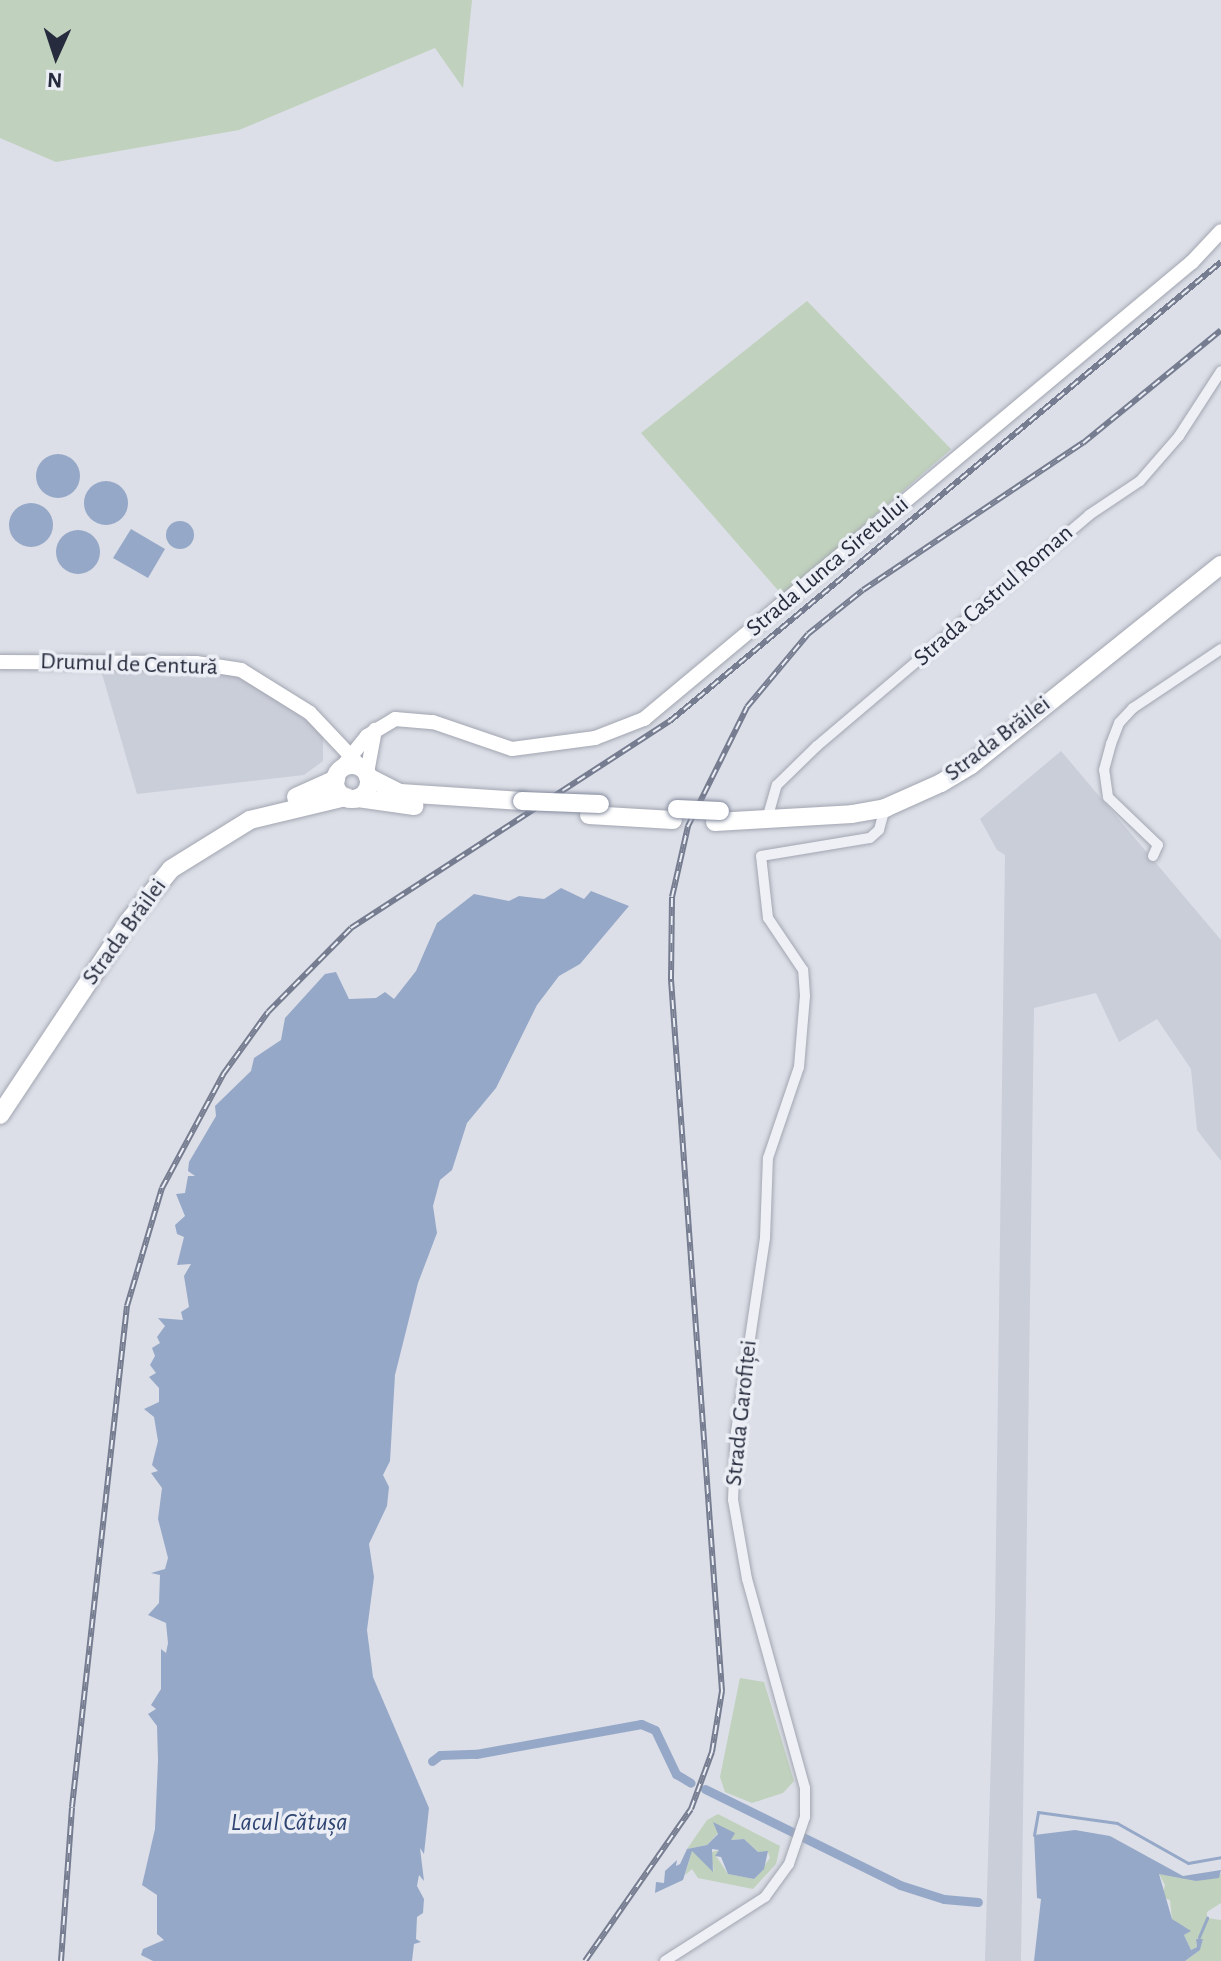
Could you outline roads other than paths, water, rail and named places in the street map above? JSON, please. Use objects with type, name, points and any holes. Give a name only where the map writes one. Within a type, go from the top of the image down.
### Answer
[{"type":"highway","name":"Strada Brăilei","points":[[0,1115],[128,922],[171,869],[250,820],[352,797],[767,819],[828,818],[885,808],[971,765],[1221,565]]},
{"type":"highway","points":[[353,765],[366,773],[368,787],[352,797],[337,775],[353,765]]},
{"type":"highway","name":"Strada Brăilei","points":[[366,773],[400,793],[518,806]]},
{"type":"highway","name":"Strada Brăilei","points":[[0,1096],[126,907],[164,862],[226,821],[316,791],[337,775]]},
{"type":"street","name":"Strada Lunca Siretului","points":[[334,733],[356,736],[395,719],[424,720],[500,747],[520,749],[595,738],[636,724],[1192,262],[1221,231]]},
{"type":"street","name":"Strada Castrul Roman","points":[[767,819],[777,785],[817,746],[1089,515],[1140,481],[1179,436],[1221,371]]},
{"type":"street","points":[[1153,856],[1158,845],[1108,797],[1104,770],[1111,744],[1119,723],[1133,708],[1221,649]]},
{"type":"street","name":"Drumul de Centură","points":[[0,662],[226,667],[278,688],[334,733],[366,773]]},
{"type":"street","points":[[337,775],[351,752],[377,727]]},
{"type":"street","points":[[366,773],[370,741],[377,727]]},
{"type":"street","points":[[334,733],[337,775]]},
{"type":"street","name":"Strada Garofiței","points":[[665,1961],[765,1897],[798,1843],[804,1827],[805,1788],[747,1579],[733,1500],[736,1432],[765,1238],[768,1158],[799,1067],[805,996],[803,970],[768,918],[761,856],[870,838],[879,830],[885,808]]},
{"type":"water","points":[[58,454],[74,460],[80,476],[74,492],[58,498],[42,492],[36,476],[42,460]]},
{"type":"water","points":[[106,481],[122,487],[128,503],[122,519],[106,525],[90,519],[84,503],[90,487]]},
{"type":"water","points":[[31,503],[47,509],[53,525],[47,541],[31,547],[15,541],[9,525],[15,509]]},
{"type":"water","points":[[180,521],[190,525],[194,535],[190,545],[180,549],[170,545],[166,535],[170,525]]},
{"type":"water","points":[[131,529],[165,549],[148,578],[113,558]]},
{"type":"water","points":[[78,530],[94,536],[100,552],[94,568],[78,574],[62,568],[56,552],[62,536]]},
{"type":"water","name":"Lacul Cătușa","points":[[561,888],[584,899],[591,891],[629,906],[580,964],[559,976],[537,1005],[496,1088],[467,1123],[452,1170],[440,1180],[433,1206],[437,1233],[418,1283],[395,1375],[390,1461],[383,1475],[389,1487],[387,1506],[369,1544],[374,1577],[367,1630],[373,1677],[429,1808],[424,1854],[420,1848],[424,1881],[419,1875],[417,1886],[424,1899],[423,1913],[417,1917],[416,1939],[421,1942],[414,1944],[412,1961],[153,1961],[141,1955],[143,1949],[164,1940],[157,1934],[157,1895],[142,1885],[155,1829],[158,1760],[157,1726],[148,1714],[156,1709],[151,1705],[161,1689],[161,1649],[166,1653],[168,1643],[166,1623],[148,1615],[159,1603],[160,1575],[151,1573],[165,1569],[168,1558],[158,1519],[162,1488],[151,1473],[158,1471],[152,1465],[158,1441],[154,1417],[144,1409],[159,1402],[159,1388],[149,1377],[156,1373],[150,1365],[155,1356],[152,1348],[160,1343],[157,1337],[165,1326],[158,1318],[183,1320],[181,1312],[189,1307],[184,1276],[191,1264],[177,1265],[184,1237],[177,1234],[175,1225],[185,1216],[176,1194],[185,1193],[188,1176],[195,1176],[188,1171],[189,1162],[216,1116],[215,1106],[251,1071],[254,1058],[281,1040],[285,1018],[325,974],[336,972],[349,999],[376,998],[385,992],[394,999],[416,971],[437,923],[474,894],[509,901],[519,896],[544,899]]},
{"type":"water","points":[[713,1822],[735,1833],[731,1840],[744,1839],[758,1852],[768,1851],[764,1869],[754,1879],[728,1874],[721,1857],[715,1856],[719,1850],[712,1849],[713,1872],[692,1851],[683,1880],[655,1893],[656,1882],[664,1883],[665,1871],[677,1860],[676,1866],[680,1864],[687,1849],[707,1845],[718,1834]]},
{"type":"water","points":[[1075,1830],[1110,1836],[1183,1876],[1221,1870],[1219,1878],[1196,1881],[1159,1874],[1172,1919],[1191,1931],[1184,1935],[1191,1950],[1197,1947],[1196,1939],[1203,1939],[1200,1950],[1185,1961],[1034,1961],[1041,1899],[1037,1898],[1034,1835]]},
{"type":"waterway","points":[[432,1761],[440,1755],[476,1754],[641,1724],[655,1730],[676,1774],[691,1783]]},
{"type":"waterway","points":[[705,1789],[900,1885],[944,1899],[978,1902]]},
{"type":"waterway","points":[[1034,1835],[1038,1812],[1117,1823],[1188,1863],[1221,1857]]},
{"type":"waterway","points":[[1199,1937],[1207,1918]]},
{"type":"railway","points":[[61,1961],[72,1807],[127,1306],[162,1188],[224,1073],[268,1012],[351,928],[670,721],[1221,262]]},
{"type":"railway","points":[[585,1961],[691,1809],[712,1752],[722,1691],[671,979],[672,897],[688,826],[747,707],[808,634],[863,590],[1083,443],[1221,330]]}]
